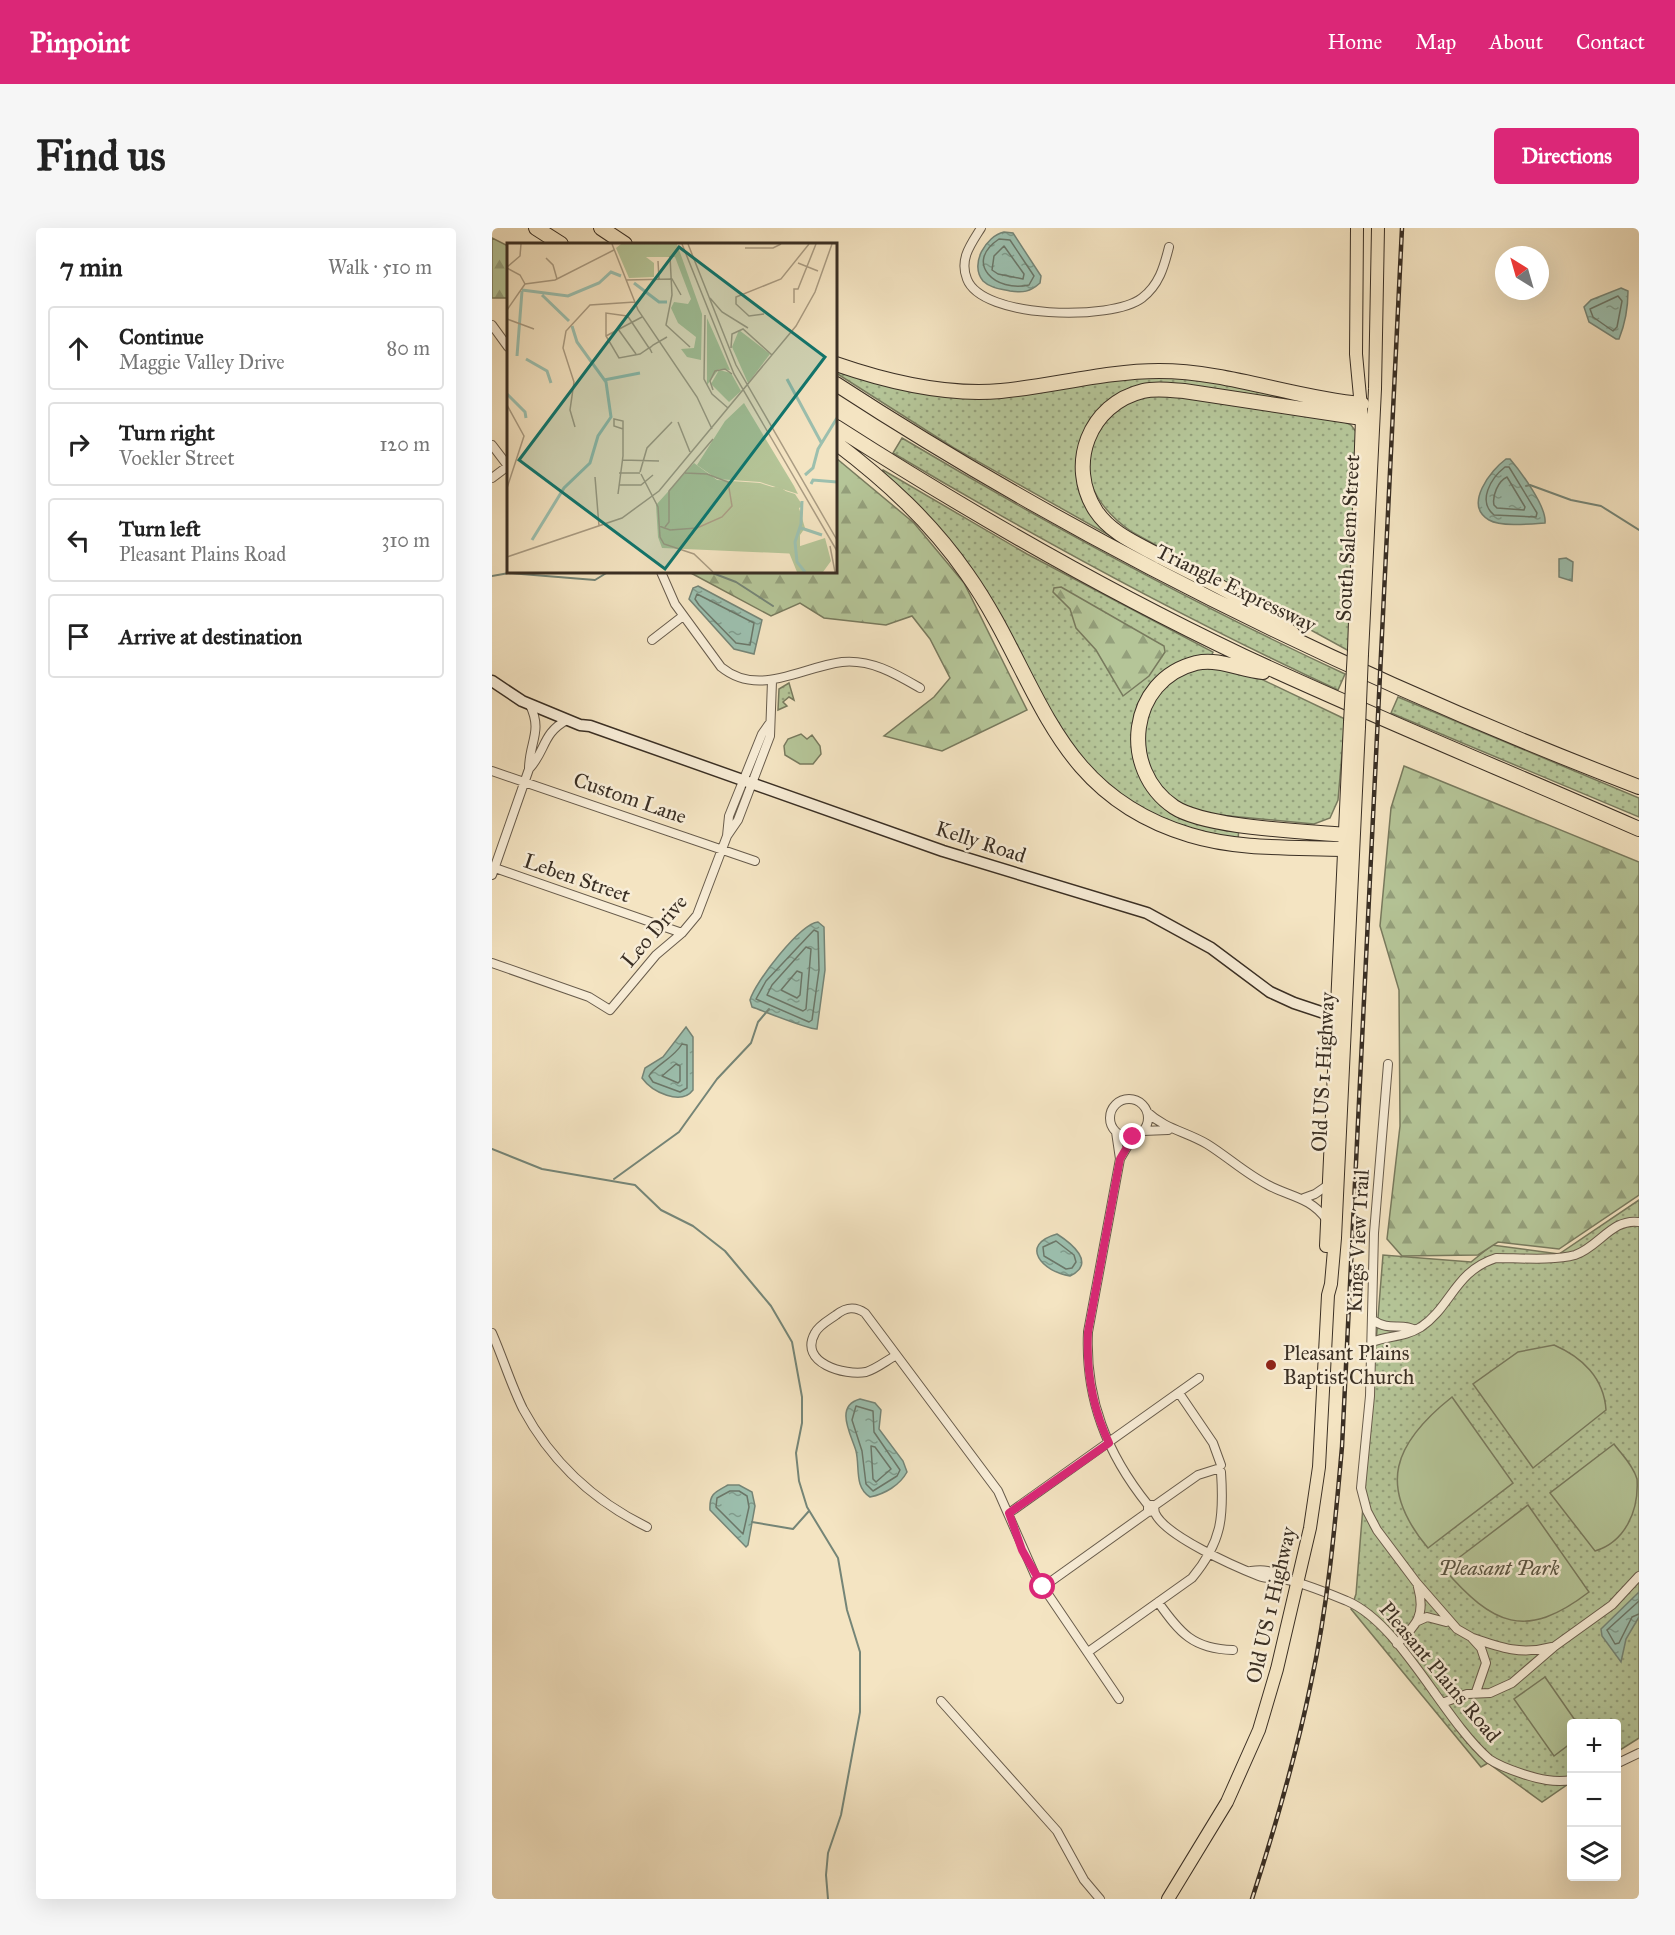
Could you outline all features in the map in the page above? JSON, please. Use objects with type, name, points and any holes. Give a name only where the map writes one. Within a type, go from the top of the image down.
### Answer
[{"type":"highway","points":[[536,228],[559,243]]},
{"type":"highway","points":[[601,228],[624,243]]},
{"type":"highway","points":[[837,364],[888,381],[964,391],[998,391],[1156,371],[1195,372],[1368,412]]},
{"type":"highway","name":"Triangle Expressway","points":[[837,385],[1050,514],[1209,599],[1307,647],[1639,788]]},
{"type":"highway","points":[[1307,647],[1270,615],[1132,541],[1105,522],[1089,497],[1082,463],[1084,449],[1094,425],[1110,407],[1131,395],[1155,389],[1368,412]]},
{"type":"highway","points":[[837,428],[948,497],[1059,561],[1171,620],[1402,728],[1639,829]]},
{"type":"highway","points":[[837,444],[895,491],[944,542],[998,622],[1056,735],[1090,776],[1113,796],[1159,823],[1210,840],[1349,842]]},
{"type":"highway","points":[[1282,672],[1260,672],[1241,666],[1211,662],[1196,663],[1167,678],[1155,690],[1139,718],[1137,744],[1142,769],[1151,785],[1163,798],[1192,815],[1349,842]]},
{"type":"main road","name":"South Salem Street","points":[[1358,228],[1356,354],[1368,412]]},
{"type":"main road","name":"South Salem Street","points":[[1349,842],[1378,228]]},
{"type":"main road","name":"Old US 1 Highway","points":[[1168,1899],[1227,1802],[1259,1730],[1310,1528],[1319,1467],[1328,1295],[1335,1238],[1349,842]]},
{"type":"main road","name":"Old US 1 Highway","points":[[1328,1295],[1325,1284],[1328,1185],[1341,1019]]},
{"type":"street","points":[[981,228],[966,252],[965,266],[967,280],[980,295],[1021,308],[1064,313],[1103,312],[1126,308],[1142,299],[1156,285],[1169,247]]},
{"type":"street","points":[[492,325],[507,346]]},
{"type":"street","points":[[492,341],[500,335]]},
{"type":"street","points":[[492,445],[507,465]]},
{"type":"street","points":[[492,478],[507,467]]},
{"type":"street","points":[[660,573],[683,616],[730,675],[755,681],[772,681],[843,662],[870,664],[892,671],[920,688]]},
{"type":"street","points":[[652,640],[683,616]]},
{"type":"street","name":"Kelly Road","points":[[492,681],[530,705],[567,720],[749,780],[943,851],[1147,913],[1212,948],[1270,992],[1341,1019]]},
{"type":"street","name":"Leo Drive","points":[[492,963],[589,998],[610,1010],[656,955],[682,933],[697,915],[727,836],[738,820],[749,780],[770,736],[772,681]]},
{"type":"street","name":"Kelly Road","points":[[514,694],[525,696],[590,726]]},
{"type":"street","points":[[493,871],[529,769],[538,727],[530,705]]},
{"type":"street","points":[[529,769],[536,761],[549,733],[567,720]]},
{"type":"street","name":"Custom Lane","points":[[492,771],[755,861]]},
{"type":"street","name":"Leben Street","points":[[493,871],[682,933]]},
{"type":"street","name":"Kings View Trail","points":[[1388,1064],[1374,1233],[1372,1342],[1361,1488],[1377,1530],[1452,1625]]},
{"type":"street","points":[[1147,1113],[1147,1125],[1143,1131],[1133,1137],[1116,1132],[1110,1121],[1117,1104],[1134,1100],[1147,1113],[1173,1130],[1208,1145],[1276,1189],[1304,1198],[1327,1220]]},
{"type":"street","points":[[1143,1131],[1173,1130]]},
{"type":"street","name":"Pleasant Plains Road","points":[[1116,1132],[1120,1159],[1088,1332],[1087,1358],[1096,1414],[1128,1481],[1151,1509],[1183,1538],[1208,1554],[1251,1571],[1261,1569],[1275,1573],[1282,1579],[1346,1600],[1366,1610],[1397,1644],[1463,1731],[1491,1760],[1537,1779],[1567,1781]]},
{"type":"street","name":"Pleasant Plains Road","points":[[1120,1159],[1133,1137]]},
{"type":"street","points":[[1304,1198],[1328,1185]]},
{"type":"street","points":[[1372,1342],[1409,1335],[1431,1318],[1462,1277],[1483,1263],[1496,1258],[1575,1255],[1616,1226],[1626,1221],[1639,1222]]},
{"type":"street","points":[[895,1356],[872,1370],[843,1372],[822,1363],[813,1350],[812,1337],[818,1328],[840,1311],[852,1307],[860,1309],[871,1321],[895,1356],[988,1476],[1009,1513],[1022,1550],[1043,1587],[1119,1699]]},
{"type":"street","points":[[1372,1320],[1382,1327],[1410,1327],[1415,1330]]},
{"type":"street","points":[[492,1333],[524,1410],[558,1460],[601,1500],[628,1519],[647,1527]]},
{"type":"street","points":[[1009,1513],[1199,1378]]},
{"type":"street","points":[[1088,1652],[1192,1578],[1220,1532],[1220,1468],[1213,1443],[1179,1393]]},
{"type":"street","points":[[1043,1587],[1198,1475],[1220,1468]]},
{"type":"street","points":[[1442,1703],[1476,1692],[1490,1693],[1512,1683],[1555,1646],[1612,1605],[1639,1576]]},
{"type":"street","points":[[1397,1644],[1418,1621],[1420,1601],[1416,1582]]},
{"type":"street","points":[[1158,1602],[1175,1626],[1190,1639],[1214,1650],[1233,1650]]},
{"type":"street","name":"Kings View Trail","points":[[1418,1621],[1427,1617],[1440,1618],[1472,1638],[1481,1648],[1486,1664],[1476,1692]]},
{"type":"street","points":[[1472,1638],[1511,1651],[1533,1652],[1555,1646]]},
{"type":"street","points":[[941,1701],[1057,1831],[1084,1880],[1100,1899]]},
{"type":"street","points":[[1621,1762],[1639,1752]]},
{"type":"green space","points":[[492,238],[507,246],[507,298],[492,298]]},
{"type":"green space","points":[[837,367],[910,389],[1182,375],[1282,394],[1281,400],[1252,396],[1120,395],[1078,466],[1114,538],[954,448],[837,374]]},
{"type":"green space","points":[[1154,393],[1341,420],[1351,425],[1357,433],[1349,651],[1132,532],[1107,510],[1097,497],[1088,468],[1089,453],[1094,437],[1117,406]]},
{"type":"green space","points":[[902,438],[1120,562],[1345,674],[1338,690],[1168,606],[947,485],[893,453]]},
{"type":"green space","points":[[837,459],[914,523],[964,583],[1027,710],[942,751],[884,736],[934,697],[950,678],[930,639],[912,616],[886,625],[824,618],[800,603],[771,616],[691,573],[837,573]]},
{"type":"green space","points":[[883,470],[1027,554],[1213,652],[1211,657],[1194,660],[1135,717],[1159,801],[1239,827],[1238,840],[1220,838],[1153,816],[1110,789],[1070,747],[1007,634],[881,473]]},
{"type":"green space","points":[[1061,587],[1164,646],[1165,652],[1149,676],[1123,696],[1096,650],[1076,628],[1070,609],[1053,592],[1054,588]]},
{"type":"green space","points":[[1198,667],[1240,669],[1345,719],[1338,800],[1330,818],[1314,824],[1208,814],[1194,812],[1166,796],[1141,752],[1149,705],[1170,680]]},
{"type":"green space","points":[[789,683],[794,700],[789,697],[783,702],[787,706],[778,710],[779,689]]},
{"type":"green space","points":[[1398,697],[1639,798],[1639,817],[1391,713]]},
{"type":"green space","points":[[801,734],[807,739],[812,735],[820,746],[821,754],[813,764],[800,764],[785,755],[784,746],[788,739]]},
{"type":"green space","points":[[1404,766],[1639,862],[1639,1195],[1559,1249],[1498,1242],[1478,1255],[1402,1256],[1387,1239],[1400,1126],[1399,990],[1380,926],[1391,808]]},
{"type":"green space","name":"Pleasant Park","points":[[1639,1200],[1639,1738],[1621,1749],[1621,1719],[1567,1719],[1567,1785],[1542,1802],[1488,1763],[1481,1767],[1351,1609],[1356,1594],[1383,1255],[1471,1262],[1492,1245],[1559,1254]]},
{"type":"green space","points":[[1554,1345],[1574,1356],[1590,1370],[1601,1388],[1606,1410],[1533,1468],[1473,1384],[1518,1352]]},
{"type":"green space","points":[[1452,1397],[1513,1483],[1428,1548],[1412,1526],[1402,1505],[1397,1485],[1399,1466],[1405,1449],[1416,1431]]},
{"type":"green space","points":[[1614,1444],[1630,1465],[1637,1479],[1636,1502],[1622,1533],[1606,1547],[1595,1551],[1550,1493]]},
{"type":"green space","points":[[1528,1505],[1589,1592],[1546,1617],[1528,1621],[1511,1620],[1495,1614],[1478,1603],[1444,1569]]},
{"type":"green space","points":[[1545,1677],[1574,1719],[1567,1719],[1567,1746],[1554,1756],[1514,1699]]},
{"type":"water","points":[[1004,232],[1013,233],[1041,276],[1040,283],[1030,290],[1015,292],[996,288],[983,281],[979,274],[979,259],[986,245],[991,239]]},
{"type":"water","points":[[1621,288],[1628,291],[1627,303],[1621,333],[1619,339],[1616,339],[1589,322],[1584,307],[1591,300]]},
{"type":"water","points":[[1506,459],[1510,459],[1532,490],[1542,508],[1545,523],[1501,524],[1489,520],[1482,514],[1479,497],[1482,488],[1493,471]]},
{"type":"water","points":[[1566,558],[1573,562],[1572,581],[1559,577],[1559,559]]},
{"type":"water","points":[[698,586],[762,620],[754,654],[734,649],[689,599],[693,588]]},
{"type":"water","points":[[818,922],[824,927],[825,970],[817,1029],[796,1024],[752,1007],[750,1000],[760,980],[779,955],[800,932]]},
{"type":"water","points":[[686,1027],[693,1037],[693,1090],[688,1095],[674,1097],[652,1088],[642,1078],[645,1068],[663,1057]]},
{"type":"water","points":[[1057,1234],[1074,1248],[1081,1259],[1078,1271],[1070,1276],[1051,1269],[1039,1258],[1037,1251],[1039,1245],[1045,1239]]},
{"type":"water","points":[[860,1399],[875,1403],[881,1410],[879,1429],[903,1461],[907,1472],[892,1488],[870,1497],[865,1493],[860,1482],[856,1451],[846,1421],[848,1408]]},
{"type":"water","points":[[728,1485],[739,1485],[752,1492],[755,1506],[746,1547],[710,1510],[714,1494]]},
{"type":"water","points":[[1639,1592],[1639,1617],[1626,1639],[1621,1662],[1602,1636],[1601,1629]]},
{"type":"waterway","points":[[1526,486],[1530,485],[1571,500],[1601,506],[1639,530]]},
{"type":"waterway","points":[[492,576],[509,573]]},
{"type":"waterway","points":[[509,573],[595,580],[606,573]]},
{"type":"waterway","points":[[713,573],[736,582],[773,606]]},
{"type":"waterway","points":[[614,1179],[679,1132],[717,1079],[751,1043],[758,1022],[769,1009]]},
{"type":"waterway","points":[[492,1149],[542,1169],[635,1185],[661,1210],[693,1226],[725,1251],[771,1306],[792,1342],[802,1397],[802,1423],[796,1453],[799,1481],[807,1507],[838,1558],[847,1610],[860,1652],[860,1712],[841,1815],[828,1853],[826,1875],[828,1899]]},
{"type":"waterway","points":[[752,1522],[793,1529],[809,1511]]},
{"type":"railway","points":[[1252,1899],[1292,1765],[1317,1654],[1330,1565],[1342,1447],[1402,228]]},
{"type":"place","name":"Pleasant Plains Baptist Church","points":[[1271,1365]]},
{"type":"route","points":[[1043,1587],[1022,1550],[1009,1513],[1109,1443],[1096,1414],[1090,1389],[1087,1358],[1088,1332],[1120,1159],[1133,1137]]}]
